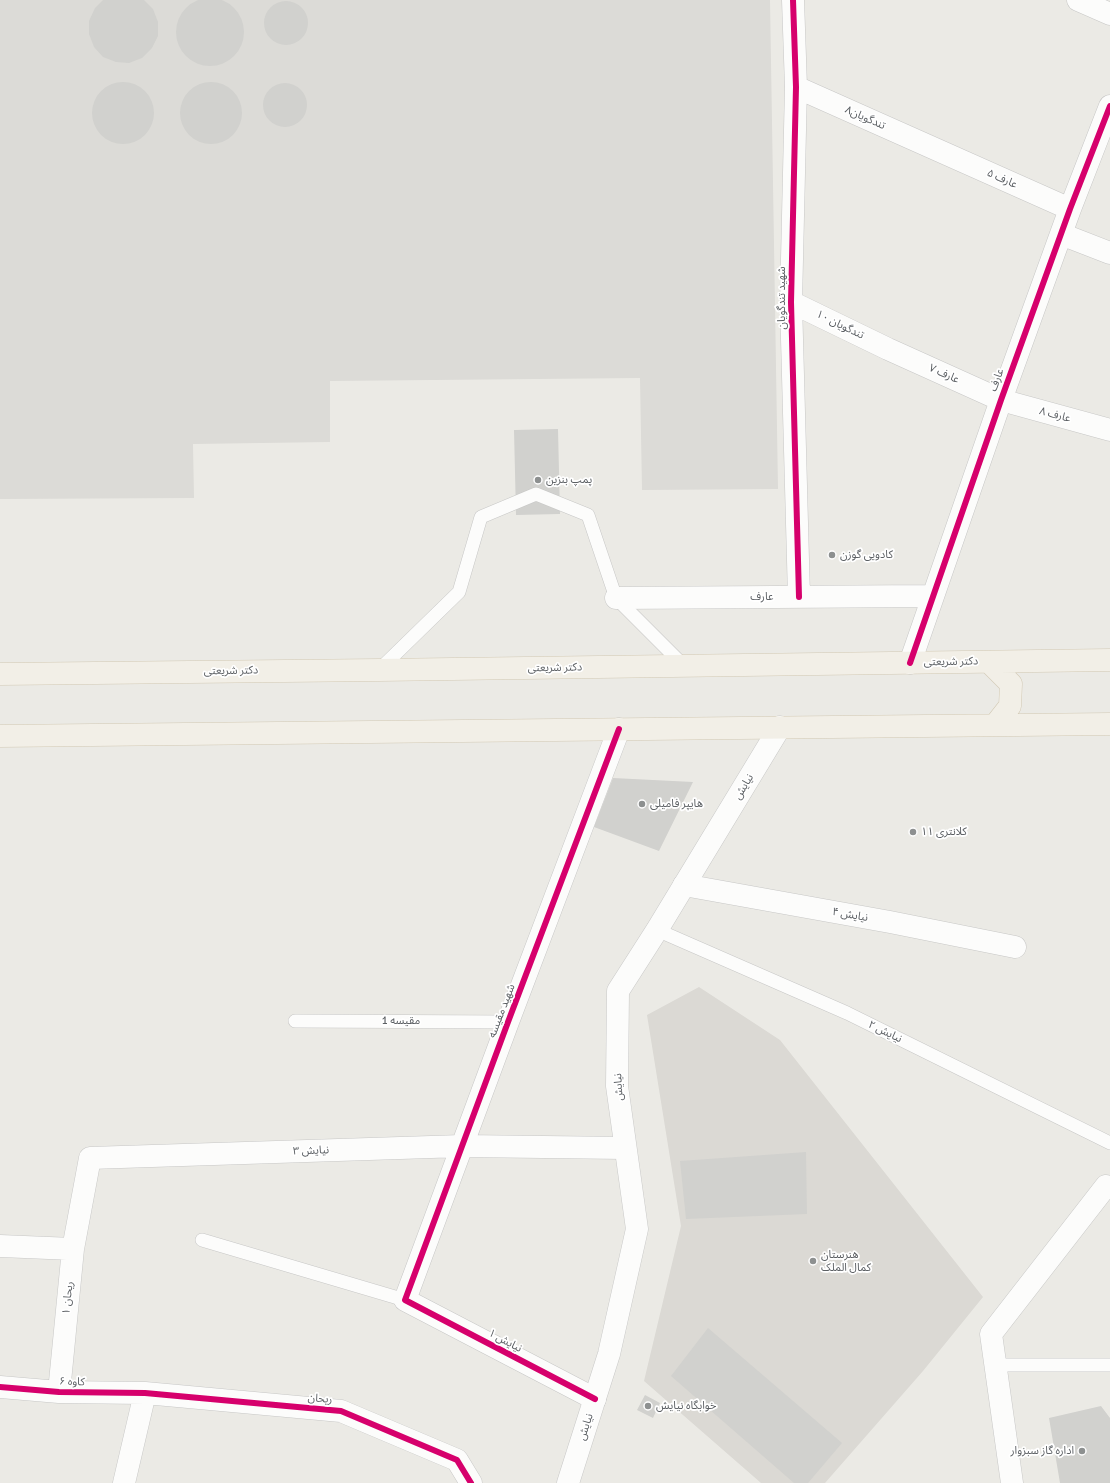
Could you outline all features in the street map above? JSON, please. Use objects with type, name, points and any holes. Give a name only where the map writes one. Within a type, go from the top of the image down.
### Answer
[{"type":"main road","name":"دکتر شریعتی","points":[[0,674],[1110,660]]},
{"type":"main road","points":[[989,662],[1012,684],[1010,706],[995,725]]},
{"type":"main road","points":[[0,736],[1110,724]]},
{"type":"street","name":"شهید تندگویان","points":[[793,0],[796,87],[791,302],[799,597]]},
{"type":"street","points":[[1078,0],[1110,14]]},
{"type":"street","name":"تندگویان۸","points":[[796,87],[933,148]]},
{"type":"street","name":"عارف","points":[[910,663],[1001,400],[1070,209],[1110,106]]},
{"type":"street","name":"عارف ۵","points":[[933,148],[1070,209]]},
{"type":"street","points":[[1061,234],[1110,253]]},
{"type":"street","name":"تندگویان ۱۰","points":[[791,302],[888,349]]},
{"type":"street","name":"عارف ۷","points":[[888,349],[1001,400]]},
{"type":"street","name":"عارف ۸","points":[[1001,400],[1110,430]]},
{"type":"street","name":"عارف","points":[[616,598],[933,596]]},
{"type":"street","name":"نیایش","points":[[568,1483],[609,1354],[636,1230],[617,1086],[618,991],[657,930],[780,727]]},
{"type":"street","name":"شهید مقیسه","points":[[405,1300],[619,729]]},
{"type":"street","name":"نیایش ۴","points":[[684,885],[890,922],[1014,947]]},
{"type":"street","name":"نیایش ۳","points":[[73,1249],[90,1158],[462,1146],[626,1148]]},
{"type":"street","points":[[1012,1483],[991,1334],[1106,1186]]},
{"type":"street","points":[[0,1246],[73,1249]]},
{"type":"street","name":"ریحان ۱","points":[[59,1392],[73,1249]]},
{"type":"street","name":"نیایش ۱","points":[[405,1300],[595,1399]]},
{"type":"street","name":"کاوه ۶","points":[[0,1387],[59,1392],[145,1394]]},
{"type":"street","points":[[124,1483],[145,1394]]},
{"type":"street","name":"ریحان","points":[[145,1394],[341,1411],[457,1460],[471,1483]]},
{"type":"lane","points":[[379,670],[459,592],[482,517],[536,494],[588,515],[616,598],[684,666]]},
{"type":"lane","name":"نیایش ۲","points":[[657,930],[847,1013],[1110,1143]]},
{"type":"lane","name":"مقیسه 1","points":[[295,1021],[508,1022]]},
{"type":"lane","name":"نیایش ۱","points":[[202,1240],[405,1300]]},
{"type":"lane","points":[[996,1365],[1110,1365]]},
{"type":"shaded area","points":[[0,0],[770,0],[778,489],[642,490],[640,378],[330,381],[330,442],[193,444],[194,498],[0,499]]},
{"type":"shaded area","name":"هنرستان کمال الملک","points":[[699,987],[780,1040],[983,1297],[923,1371],[825,1483],[761,1483],[644,1381],[681,1226],[647,1015]]},
{"type":"building","points":[[203,-2],[217,-2],[229,3],[239,13],[244,25],[244,39],[239,51],[229,61],[217,66],[203,66],[191,61],[181,51],[176,39],[176,25],[181,13],[191,3]]},
{"type":"building","points":[[103,0],[144,0],[153,9],[158,22],[158,36],[152,48],[142,58],[129,63],[116,62],[103,57],[94,47],[89,34],[89,21],[95,8]]},
{"type":"building","points":[[282,1],[290,1],[302,7],[308,19],[308,27],[302,39],[290,45],[282,45],[270,39],[264,27],[264,19],[270,7]]},
{"type":"building","points":[[117,82],[129,82],[145,91],[152,101],[154,113],[152,125],[145,135],[129,144],[117,144],[106,139],[97,130],[92,119],[92,107],[97,96],[106,87]]},
{"type":"building","points":[[205,82],[217,82],[233,91],[240,101],[242,113],[240,125],[233,135],[217,144],[205,144],[194,139],[185,130],[180,119],[180,107],[185,96],[194,87]]},
{"type":"building","points":[[281,83],[289,83],[301,89],[307,101],[307,109],[301,121],[289,127],[281,127],[269,121],[263,109],[263,101],[269,89]]},
{"type":"building","points":[[558,429],[560,514],[516,515],[514,430]]},
{"type":"building","name":"هایپر فامیلی","points":[[613,778],[693,782],[659,851],[594,827]]},
{"type":"building","points":[[806,1152],[807,1214],[686,1219],[680,1161]]},
{"type":"building","points":[[708,1328],[842,1443],[808,1483],[794,1483],[671,1376]]},
{"type":"building","name":"خوابگاه نیایش","points":[[645,1395],[660,1403],[653,1418],[637,1410]]},
{"type":"building","name":"اداره گاز سبزوار","points":[[1101,1406],[1110,1418],[1110,1483],[1060,1483],[1049,1418]]},
{"type":"cycle path","points":[[793,0],[796,87],[791,302],[799,597]]},
{"type":"cycle path","points":[[910,663],[1001,400],[1070,209],[1110,106]]},
{"type":"cycle path","points":[[595,1399],[405,1300],[619,729]]},
{"type":"cycle path","points":[[0,1387],[59,1392],[145,1393],[341,1411],[457,1460],[471,1483]]},
{"type":"place","name":"پمپ بنزین","points":[[538,480]]},
{"type":"place","name":"کادویی گوزن","points":[[832,555]]},
{"type":"place","name":"هایپر فامیلی","points":[[642,804]]},
{"type":"place","name":"کلانتری ۱۱","points":[[913,832]]},
{"type":"place","name":"هنرستان کمال الملک","points":[[813,1261]]},
{"type":"place","name":"خوابگاه نیایش","points":[[648,1406]]},
{"type":"place","name":"اداره گاز سبزوار","points":[[1082,1451]]}]
